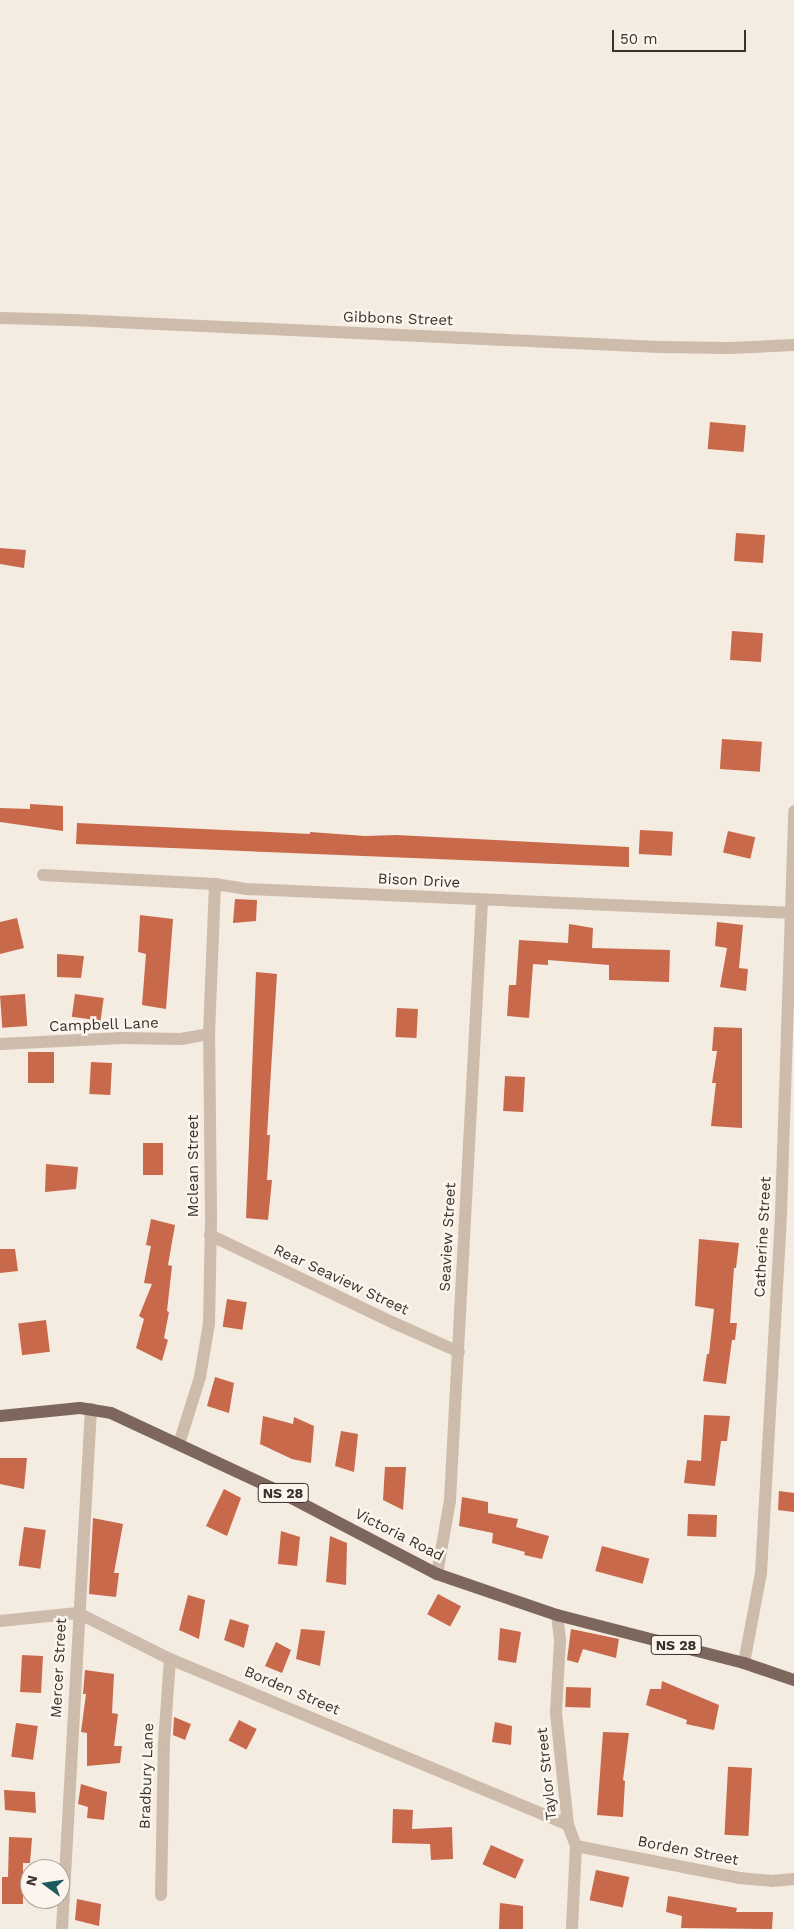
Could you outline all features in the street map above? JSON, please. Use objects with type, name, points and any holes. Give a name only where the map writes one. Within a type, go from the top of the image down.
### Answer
[{"type":"main road","name":"Victoria Road","points":[[0,1416],[70,1408],[91,1409],[111,1413],[278,1491],[438,1574],[557,1615],[744,1663],[794,1680]]},
{"type":"street","name":"Gibbons Street","points":[[0,318],[659,347],[729,348],[794,345]]},
{"type":"street","name":"Catherine Street","points":[[744,1663],[762,1572],[781,1213],[794,811]]},
{"type":"street","name":"Bison Drive","points":[[43,875],[215,884],[246,889],[482,901],[792,913]]},
{"type":"street","name":"Mclean Street","points":[[179,1444],[200,1377],[209,1324],[209,1034],[215,884]]},
{"type":"street","name":"Seaview Street","points":[[438,1574],[448,1515],[459,1352],[469,1116],[482,901]]},
{"type":"street","name":"Campbell Lane","points":[[0,1044],[122,1038],[181,1039],[209,1034]]},
{"type":"street","name":"Rear Seaview Street","points":[[210,1235],[459,1352]]},
{"type":"street","name":"Mercer Street","points":[[62,1929],[78,1613],[91,1409]]},
{"type":"street","points":[[0,1621],[78,1613]]},
{"type":"street","name":"Borden Street","points":[[78,1613],[170,1658],[568,1824]]},
{"type":"street","name":"Taylor Street","points":[[557,1615],[560,1641],[556,1713],[568,1824],[576,1846],[572,1929]]},
{"type":"street","name":"Bradbury Lane","points":[[161,1896],[164,1743],[170,1658]]},
{"type":"street","name":"Borden Street","points":[[576,1846],[739,1878],[772,1882],[794,1879]]},
{"type":"building","points":[[710,422],[746,425],[744,452],[708,449]]},
{"type":"building","points":[[736,533],[765,535],[763,563],[734,561]]},
{"type":"building","points":[[0,548],[26,550],[24,568],[0,564]]},
{"type":"building","points":[[732,631],[763,633],[761,662],[730,660]]},
{"type":"building","points":[[722,739],[762,742],[760,772],[720,769]]},
{"type":"building","points":[[30,804],[63,806],[63,831],[0,822],[0,808],[30,809]]},
{"type":"building","points":[[77,823],[310,834],[310,832],[365,836],[396,835],[629,847],[629,867],[76,844]]},
{"type":"building","points":[[640,830],[673,832],[672,856],[639,854]]},
{"type":"building","points":[[728,831],[755,837],[750,859],[723,852]]},
{"type":"building","points":[[235,899],[257,900],[256,921],[233,923]]},
{"type":"building","points":[[140,915],[173,919],[166,1009],[142,1005],[146,954],[138,952]]},
{"type":"building","points":[[17,918],[24,948],[0,954],[0,922]]},
{"type":"building","points":[[717,922],[743,925],[739,968],[748,969],[746,991],[720,987],[727,948],[715,946]]},
{"type":"building","points":[[569,924],[593,928],[592,948],[670,950],[669,982],[609,980],[609,965],[548,960],[548,965],[533,964],[529,1018],[507,1016],[509,985],[516,985],[519,940],[568,943]]},
{"type":"building","points":[[57,954],[84,956],[81,978],[57,977]]},
{"type":"building","points":[[256,972],[277,974],[267,1135],[270,1135],[267,1180],[272,1180],[268,1220],[246,1218]]},
{"type":"building","points":[[25,994],[27,1026],[2,1028],[0,996]]},
{"type":"building","points":[[75,994],[104,998],[101,1021],[72,1017]]},
{"type":"building","points":[[397,1008],[418,1009],[416,1038],[395,1037]]},
{"type":"building","points":[[714,1027],[742,1028],[742,1128],[711,1126],[716,1083],[712,1083],[717,1051],[712,1051]]},
{"type":"building","points":[[28,1052],[54,1052],[54,1083],[28,1083]]},
{"type":"building","points":[[91,1062],[112,1063],[110,1095],[89,1094]]},
{"type":"building","points":[[505,1076],[525,1077],[523,1112],[503,1111]]},
{"type":"building","points":[[143,1143],[163,1143],[163,1175],[143,1175]]},
{"type":"building","points":[[46,1164],[78,1167],[76,1189],[45,1192]]},
{"type":"building","points":[[151,1219],[175,1225],[168,1265],[172,1266],[167,1311],[169,1312],[164,1338],[168,1340],[162,1361],[136,1348],[144,1319],[139,1316],[152,1284],[144,1283],[151,1246],[146,1245]]},
{"type":"building","points":[[699,1239],[739,1243],[736,1268],[734,1268],[730,1323],[737,1323],[735,1340],[732,1340],[726,1384],[703,1381],[707,1354],[709,1354],[714,1309],[695,1306]]},
{"type":"building","points":[[0,1249],[15,1249],[18,1271],[0,1273]]},
{"type":"building","points":[[227,1299],[247,1302],[242,1330],[223,1327]]},
{"type":"building","points":[[46,1320],[50,1352],[22,1355],[18,1323]]},
{"type":"building","points":[[215,1377],[234,1383],[229,1413],[207,1406]]},
{"type":"building","points":[[704,1415],[730,1416],[727,1441],[721,1441],[715,1486],[684,1483],[687,1460],[701,1461]]},
{"type":"building","points":[[263,1416],[293,1424],[294,1417],[314,1426],[311,1463],[292,1459],[260,1444]]},
{"type":"building","points":[[341,1431],[358,1434],[354,1472],[335,1466]]},
{"type":"building","points":[[0,1458],[27,1458],[24,1489],[0,1484]]},
{"type":"building","points":[[385,1467],[406,1467],[403,1510],[383,1500]]},
{"type":"building","points":[[224,1489],[241,1498],[227,1536],[206,1526]]},
{"type":"building","points":[[779,1491],[794,1493],[794,1512],[778,1510]]},
{"type":"building","points":[[462,1497],[488,1502],[488,1513],[518,1519],[516,1527],[549,1536],[542,1559],[524,1555],[525,1552],[492,1543],[493,1533],[459,1526]]},
{"type":"building","points":[[688,1514],[717,1515],[716,1537],[687,1536]]},
{"type":"building","points":[[93,1518],[123,1524],[114,1573],[119,1573],[116,1597],[89,1594]]},
{"type":"building","points":[[24,1527],[46,1530],[40,1569],[19,1566]]},
{"type":"building","points":[[281,1531],[300,1537],[297,1566],[278,1564]]},
{"type":"building","points":[[330,1536],[347,1543],[346,1585],[326,1582]]},
{"type":"building","points":[[602,1546],[649,1559],[643,1584],[595,1571]]},
{"type":"building","points":[[438,1594],[461,1606],[450,1627],[427,1614]]},
{"type":"building","points":[[188,1595],[205,1600],[199,1639],[179,1630]]},
{"type":"building","points":[[230,1619],[249,1625],[244,1648],[224,1640]]},
{"type":"building","points":[[500,1628],[521,1632],[516,1663],[498,1660]]},
{"type":"building","points":[[301,1629],[325,1631],[320,1666],[296,1659]]},
{"type":"building","points":[[571,1629],[619,1639],[616,1658],[583,1649],[578,1663],[567,1660]]},
{"type":"building","points":[[276,1642],[291,1650],[282,1673],[265,1666]]},
{"type":"building","points":[[22,1655],[43,1656],[41,1693],[20,1692]]},
{"type":"building","points":[[85,1670],[114,1674],[112,1713],[118,1714],[114,1746],[122,1746],[120,1763],[87,1766],[87,1733],[81,1732],[86,1694],[83,1694]]},
{"type":"building","points":[[662,1681],[719,1705],[714,1730],[686,1724],[687,1720],[646,1705],[650,1689],[661,1689]]},
{"type":"building","points":[[566,1687],[591,1688],[590,1708],[565,1707]]},
{"type":"building","points":[[174,1717],[191,1724],[185,1740],[173,1735]]},
{"type":"building","points":[[239,1720],[257,1729],[246,1750],[229,1740]]},
{"type":"building","points":[[495,1722],[512,1726],[511,1745],[492,1742]]},
{"type":"building","points":[[16,1723],[38,1726],[33,1760],[11,1757]]},
{"type":"building","points":[[603,1732],[629,1733],[623,1780],[625,1781],[623,1817],[597,1815]]},
{"type":"building","points":[[728,1767],[752,1768],[748,1836],[724,1835]]},
{"type":"building","points":[[81,1784],[107,1792],[104,1820],[87,1818],[88,1807],[78,1804]]},
{"type":"building","points":[[4,1790],[35,1792],[36,1813],[5,1810]]},
{"type":"building","points":[[393,1809],[413,1810],[412,1829],[452,1827],[453,1859],[431,1860],[430,1844],[392,1843]]},
{"type":"building","points":[[9,1837],[32,1838],[30,1859],[20,1859],[20,1904],[2,1904],[2,1877],[8,1877]]},
{"type":"building","points":[[491,1845],[524,1860],[515,1879],[482,1864]]},
{"type":"building","points":[[596,1870],[629,1877],[623,1907],[590,1900]]},
{"type":"building","points":[[668,1896],[737,1908],[736,1912],[773,1912],[772,1929],[681,1928],[682,1916],[666,1912]]},
{"type":"building","points":[[77,1899],[101,1904],[99,1926],[75,1920]]},
{"type":"building","points":[[500,1903],[523,1906],[523,1929],[499,1929]]}]
